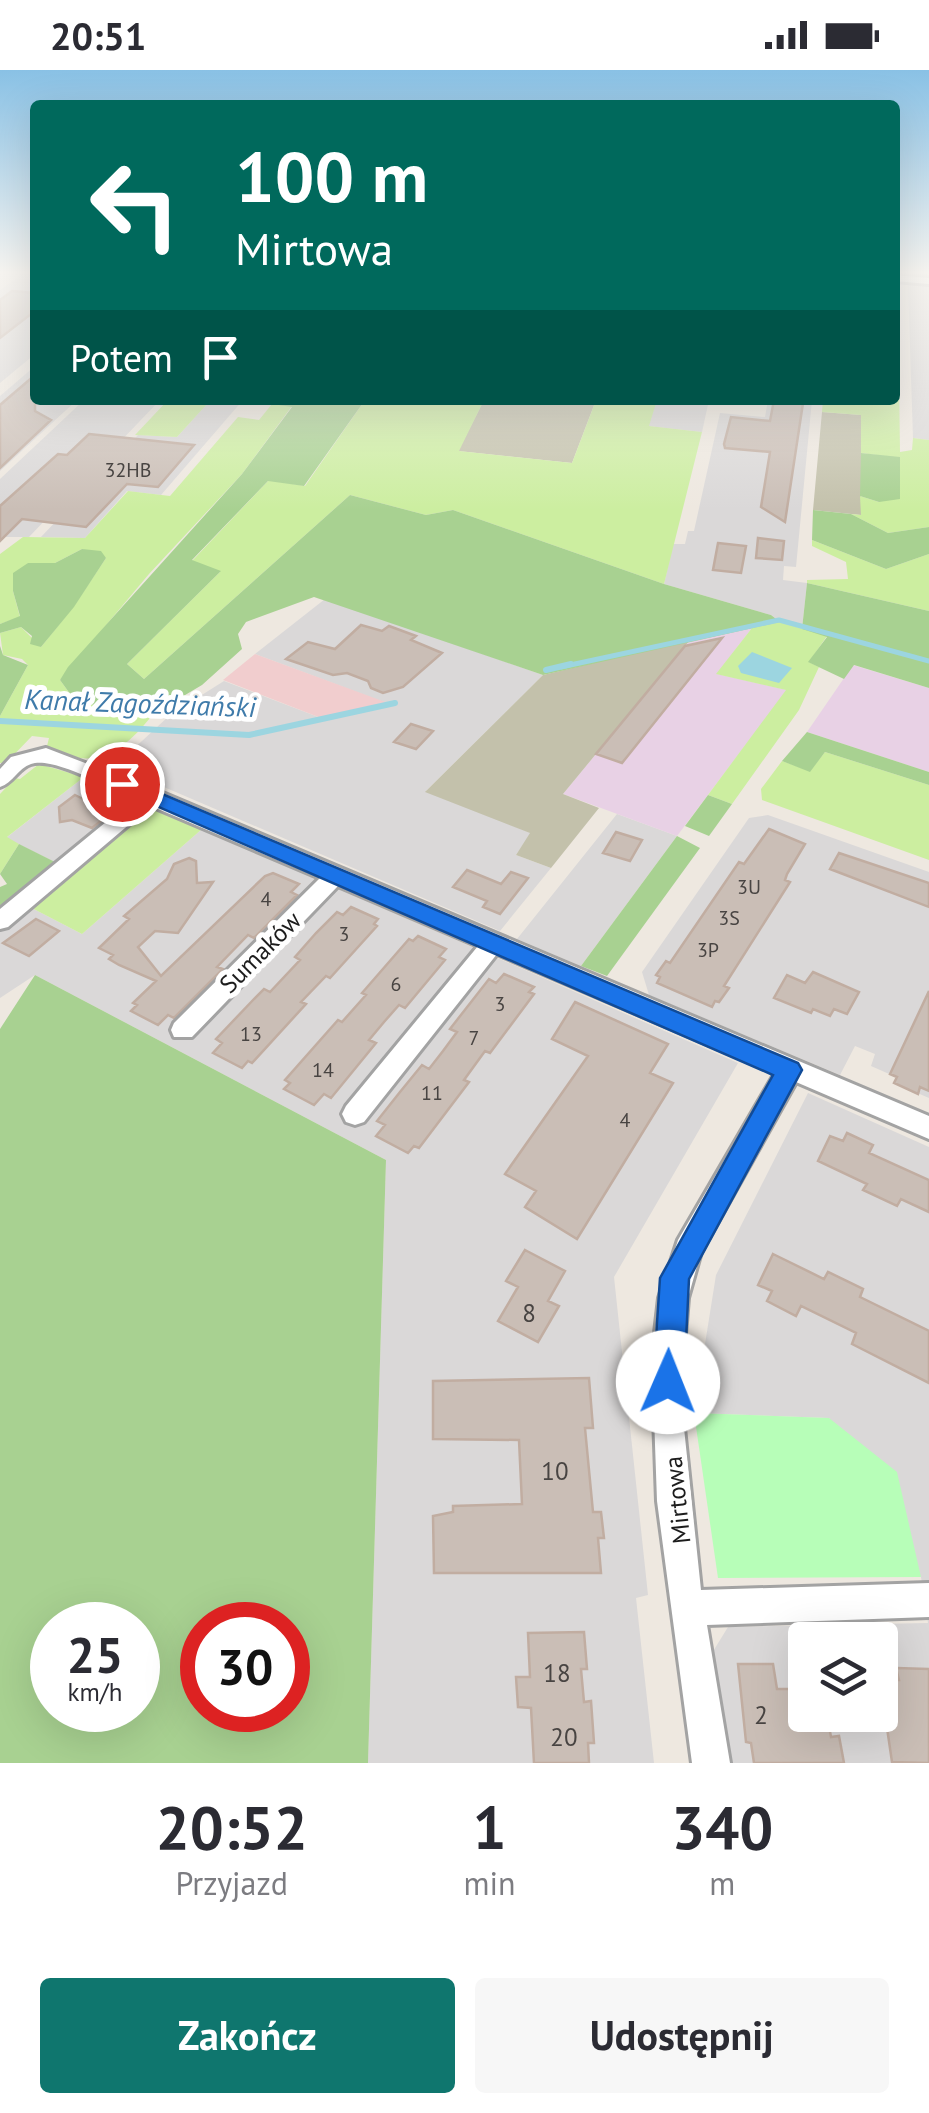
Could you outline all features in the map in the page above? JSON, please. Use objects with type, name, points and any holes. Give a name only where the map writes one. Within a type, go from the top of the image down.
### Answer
[{"type":"street","points":[[0,781],[28,756],[46,754],[929,1128]]},
{"type":"street","points":[[0,921],[151,796]]},
{"type":"street","name":"Sumaków","points":[[183,1030],[336,875]]},
{"type":"street","points":[[355,1114],[494,942]]},
{"type":"street","name":"Mirtowa","points":[[711,1763],[688,1608],[668,1408],[675,1278],[789,1070]]},
{"type":"street","points":[[688,1608],[929,1600]]},
{"type":"shaded area","points":[[0,352],[30,352],[30,358],[0,383]]},
{"type":"shaded area","points":[[910,352],[929,352],[929,440],[913,438]]},
{"type":"shaded area","points":[[30,370],[30,405],[72,405],[0,471],[0,396]]},
{"type":"shaded area","points":[[79,405],[155,405],[29,537],[0,537],[0,479]]},
{"type":"shaded area","points":[[206,405],[239,405],[161,495],[127,491],[85,538],[41,537],[138,435],[177,437]]},
{"type":"shaded area","points":[[481,405],[594,405],[572,463],[458,451]]},
{"type":"shaded area","points":[[655,405],[708,405],[702,432],[648,426]]},
{"type":"shaded area","points":[[767,405],[812,405],[796,567],[784,566],[783,580],[807,583],[802,629],[771,615],[664,584],[673,544],[685,544],[688,531],[694,531],[720,413],[765,417]]},
{"type":"shaded area","points":[[822,412],[861,415],[861,515],[813,510]]},
{"type":"shaded area","points":[[325,599],[543,675],[426,791],[531,833],[516,855],[551,868],[500,931],[115,766],[170,715],[224,681],[321,718],[386,703],[255,654]]},
{"type":"shaded area","points":[[752,628],[717,674],[787,690],[677,836],[563,794],[690,640]]},
{"type":"shaded area","points":[[690,640],[563,794],[599,808],[551,868],[516,855],[530,833],[425,792],[543,675]]},
{"type":"shaded area","points":[[255,654],[388,703],[321,718],[223,680]]},
{"type":"shaded area","points":[[853,665],[929,688],[929,772],[807,732]]},
{"type":"shaded area","points":[[84,777],[137,801],[59,864],[6,838]]},
{"type":"shaded area","points":[[617,814],[677,836],[581,966],[517,939]]},
{"type":"shaded area","points":[[768,815],[929,872],[929,1098],[894,1083],[896,1077],[871,1066],[875,1054],[855,1046],[840,1075],[649,995],[642,972],[749,818]]},
{"type":"shaded area","points":[[202,829],[738,1063],[614,1277],[648,1595],[636,1598],[654,1763],[368,1763],[386,1160],[35,975],[0,998],[0,925],[26,905],[82,934]]},
{"type":"shaded area","points":[[808,1093],[929,1147],[929,1763],[728,1763],[712,1653],[728,1627],[788,1626],[788,1732],[898,1732],[898,1624],[928,1623],[921,1577],[829,1418],[694,1413],[716,1275]]},
{"type":"green space","points":[[163,405],[206,405],[177,437],[135,435]]},
{"type":"green space","points":[[271,405],[292,406],[242,474],[149,574],[60,680],[76,702],[153,714],[130,739],[106,755],[79,758],[47,746],[49,738],[32,736],[6,763],[0,763],[0,716],[28,665],[22,659],[3,655],[0,633],[21,627],[41,647],[106,558],[82,549],[55,563],[28,563],[13,591],[20,617],[0,624],[0,554],[23,537],[85,538],[128,491],[170,496],[238,417],[259,420]]},
{"type":"green space","points":[[279,405],[361,405],[304,486],[268,481],[192,560],[221,571],[127,664],[144,679],[350,495],[426,515],[453,510],[664,584],[771,615],[780,622],[543,675],[314,597],[246,622],[238,634],[242,649],[202,685],[153,714],[76,702],[60,680],[68,667],[242,474],[292,407]]},
{"type":"green space","points":[[362,405],[482,405],[459,451],[572,463],[594,405],[655,405],[649,426],[702,432],[664,584],[453,510],[426,515],[350,495],[144,679],[127,664],[220,572],[192,561],[269,480],[305,486]]},
{"type":"green space","points":[[823,405],[899,405],[900,452],[912,450],[913,438],[929,440],[929,527],[888,533],[851,514],[861,515],[860,496],[879,502],[900,458],[861,453],[861,415],[822,412]]},
{"type":"green space","points":[[861,453],[900,457],[900,499],[879,502],[860,496]]},
{"type":"green space","points":[[813,510],[851,514],[888,533],[929,527],[929,554],[886,569],[812,540]]},
{"type":"green space","points":[[812,540],[886,569],[929,554],[929,611],[807,583],[848,579],[846,562],[812,546]]},
{"type":"green space","points":[[82,549],[101,551],[106,558],[74,607],[41,647],[30,644],[32,636],[21,627],[0,633],[0,624],[20,616],[13,573],[28,563],[55,563]]},
{"type":"green space","points":[[807,583],[929,611],[929,688],[854,665],[844,679],[808,662],[827,637],[802,629]]},
{"type":"green space","points":[[780,622],[827,636],[809,662],[819,667],[799,710],[732,804],[708,795],[786,690],[716,674],[752,628]]},
{"type":"green space","points":[[0,646],[3,655],[28,665],[0,716]]},
{"type":"green space","points":[[807,732],[929,772],[929,785],[825,752],[810,772],[782,761]]},
{"type":"green space","points":[[825,752],[929,785],[929,860],[762,800],[761,789],[782,761],[810,771]]},
{"type":"green space","points":[[39,764],[84,777],[7,837],[19,844],[0,874],[0,794],[15,778],[20,779]]},
{"type":"green space","points":[[708,795],[732,804],[709,836],[685,826]]},
{"type":"green space","points":[[149,806],[202,829],[82,934],[26,905]]},
{"type":"green space","points":[[677,836],[700,848],[607,976],[581,966]]},
{"type":"green space","points":[[19,844],[59,864],[0,912],[0,887],[7,884],[0,874]]},
{"type":"green space","points":[[35,975],[386,1160],[368,1763],[0,1763],[0,1029]]},
{"type":"green space","points":[[694,1413],[829,1418],[897,1472],[921,1577],[718,1578]]},
{"type":"water","points":[[752,652],[792,668],[779,683],[741,673],[738,666]]},
{"type":"building","points":[[30,379],[30,405],[51,420],[0,468],[0,405]]},
{"type":"building","points":[[773,405],[803,405],[785,522],[761,507],[770,452],[725,448],[724,444],[731,417],[770,421]]},
{"type":"building","points":[[89,434],[194,445],[158,487],[127,484],[86,527],[22,519],[0,541],[0,506],[58,454],[67,455]]},
{"type":"building","points":[[758,538],[784,541],[782,560],[756,558]]},
{"type":"building","points":[[718,543],[746,546],[741,573],[713,570]]},
{"type":"building","points":[[361,625],[382,631],[389,626],[416,636],[411,640],[442,653],[403,687],[383,693],[371,688],[368,681],[347,673],[333,675],[286,659],[308,642],[335,649]]},
{"type":"building","points":[[722,638],[622,763],[596,754],[685,646]]},
{"type":"building","points":[[411,724],[433,731],[416,749],[394,742]]},
{"type":"building","points":[[75,795],[110,814],[92,828],[72,820],[60,822],[59,807]]},
{"type":"building","points":[[769,829],[805,844],[787,874],[785,880],[790,882],[724,986],[729,988],[719,1002],[715,1001],[712,1007],[657,983],[660,977],[656,975],[666,961],[670,963],[739,862],[744,864]]},
{"type":"building","points":[[616,832],[642,840],[630,861],[603,853]]},
{"type":"building","points":[[839,853],[929,883],[929,907],[830,869]]},
{"type":"building","points":[[189,858],[196,861],[197,883],[213,882],[178,933],[155,931],[138,947],[161,976],[265,876],[273,873],[299,884],[291,892],[297,895],[254,938],[248,935],[217,967],[223,969],[174,1018],[168,1015],[158,1025],[131,1011],[137,1005],[133,1003],[156,981],[119,965],[109,959],[113,955],[99,948],[129,919],[124,916],[167,879],[174,864]]},
{"type":"building","points":[[467,870],[501,884],[511,872],[528,878],[500,914],[483,907],[487,901],[453,887]]},
{"type":"building","points":[[351,907],[378,919],[374,924],[377,926],[330,978],[326,976],[301,1002],[306,1004],[252,1063],[248,1061],[242,1068],[213,1053],[222,1043],[216,1039],[264,989],[270,992],[300,960],[295,957],[316,933],[337,912],[343,915]]},
{"type":"building","points":[[36,919],[59,931],[29,956],[3,943]]},
{"type":"building","points":[[418,936],[446,949],[439,957],[445,960],[405,1008],[399,1005],[369,1040],[376,1043],[331,1098],[324,1094],[314,1105],[284,1089],[290,1083],[285,1080],[338,1020],[342,1022],[366,995],[362,993],[409,939],[413,941]]},
{"type":"building","points":[[813,972],[859,992],[847,1014],[834,1009],[830,1016],[813,1009],[811,1013],[774,998],[787,975],[805,983]]},
{"type":"building","points":[[504,974],[534,987],[529,992],[534,994],[490,1053],[485,1051],[464,1080],[469,1082],[419,1148],[414,1146],[408,1153],[376,1136],[385,1125],[377,1121],[422,1065],[429,1069],[457,1032],[450,1029],[489,979],[496,983]]},
{"type":"building","points":[[929,991],[929,1091],[920,1087],[918,1094],[894,1083],[897,1077],[890,1074]]},
{"type":"building","points":[[575,1002],[668,1044],[650,1073],[673,1083],[577,1239],[525,1207],[536,1191],[505,1174],[588,1056],[552,1039]]},
{"type":"building","points":[[847,1133],[873,1145],[869,1153],[929,1180],[929,1212],[901,1199],[897,1206],[863,1190],[867,1184],[818,1161],[830,1136],[843,1141]]},
{"type":"building","points":[[525,1250],[565,1271],[548,1301],[559,1306],[538,1342],[498,1321],[518,1287],[506,1281]]},
{"type":"building","points":[[773,1254],[824,1279],[828,1272],[863,1289],[860,1297],[929,1331],[929,1383],[852,1344],[856,1333],[801,1306],[796,1316],[767,1301],[772,1291],[758,1285]]},
{"type":"building","points":[[589,1378],[593,1428],[585,1428],[593,1512],[601,1512],[604,1538],[598,1538],[601,1573],[434,1573],[433,1516],[453,1512],[453,1506],[522,1504],[519,1440],[433,1439],[433,1381]]},
{"type":"building","points":[[584,1632],[587,1669],[581,1669],[584,1702],[591,1701],[594,1743],[588,1743],[589,1763],[534,1763],[531,1708],[518,1707],[516,1677],[530,1677],[528,1633]]},
{"type":"building","points":[[738,1664],[773,1664],[777,1689],[788,1689],[788,1732],[830,1732],[831,1737],[839,1736],[844,1763],[754,1763],[751,1743],[746,1742]]},
{"type":"building","points":[[898,1668],[929,1669],[929,1763],[892,1762],[888,1732],[898,1732]]},
{"type":"waterway","name":"Kanał Zagoździański","points":[[561,667],[779,620],[929,661]]},
{"type":"waterway","name":"Kanał Zagoździański","points":[[546,670],[571,664]]},
{"type":"waterway","name":"Kanał Zagoździański","points":[[0,721],[249,735],[395,703]]},
{"type":"route","points":[[122,784],[789,1070],[675,1278],[668,1382]]}]
